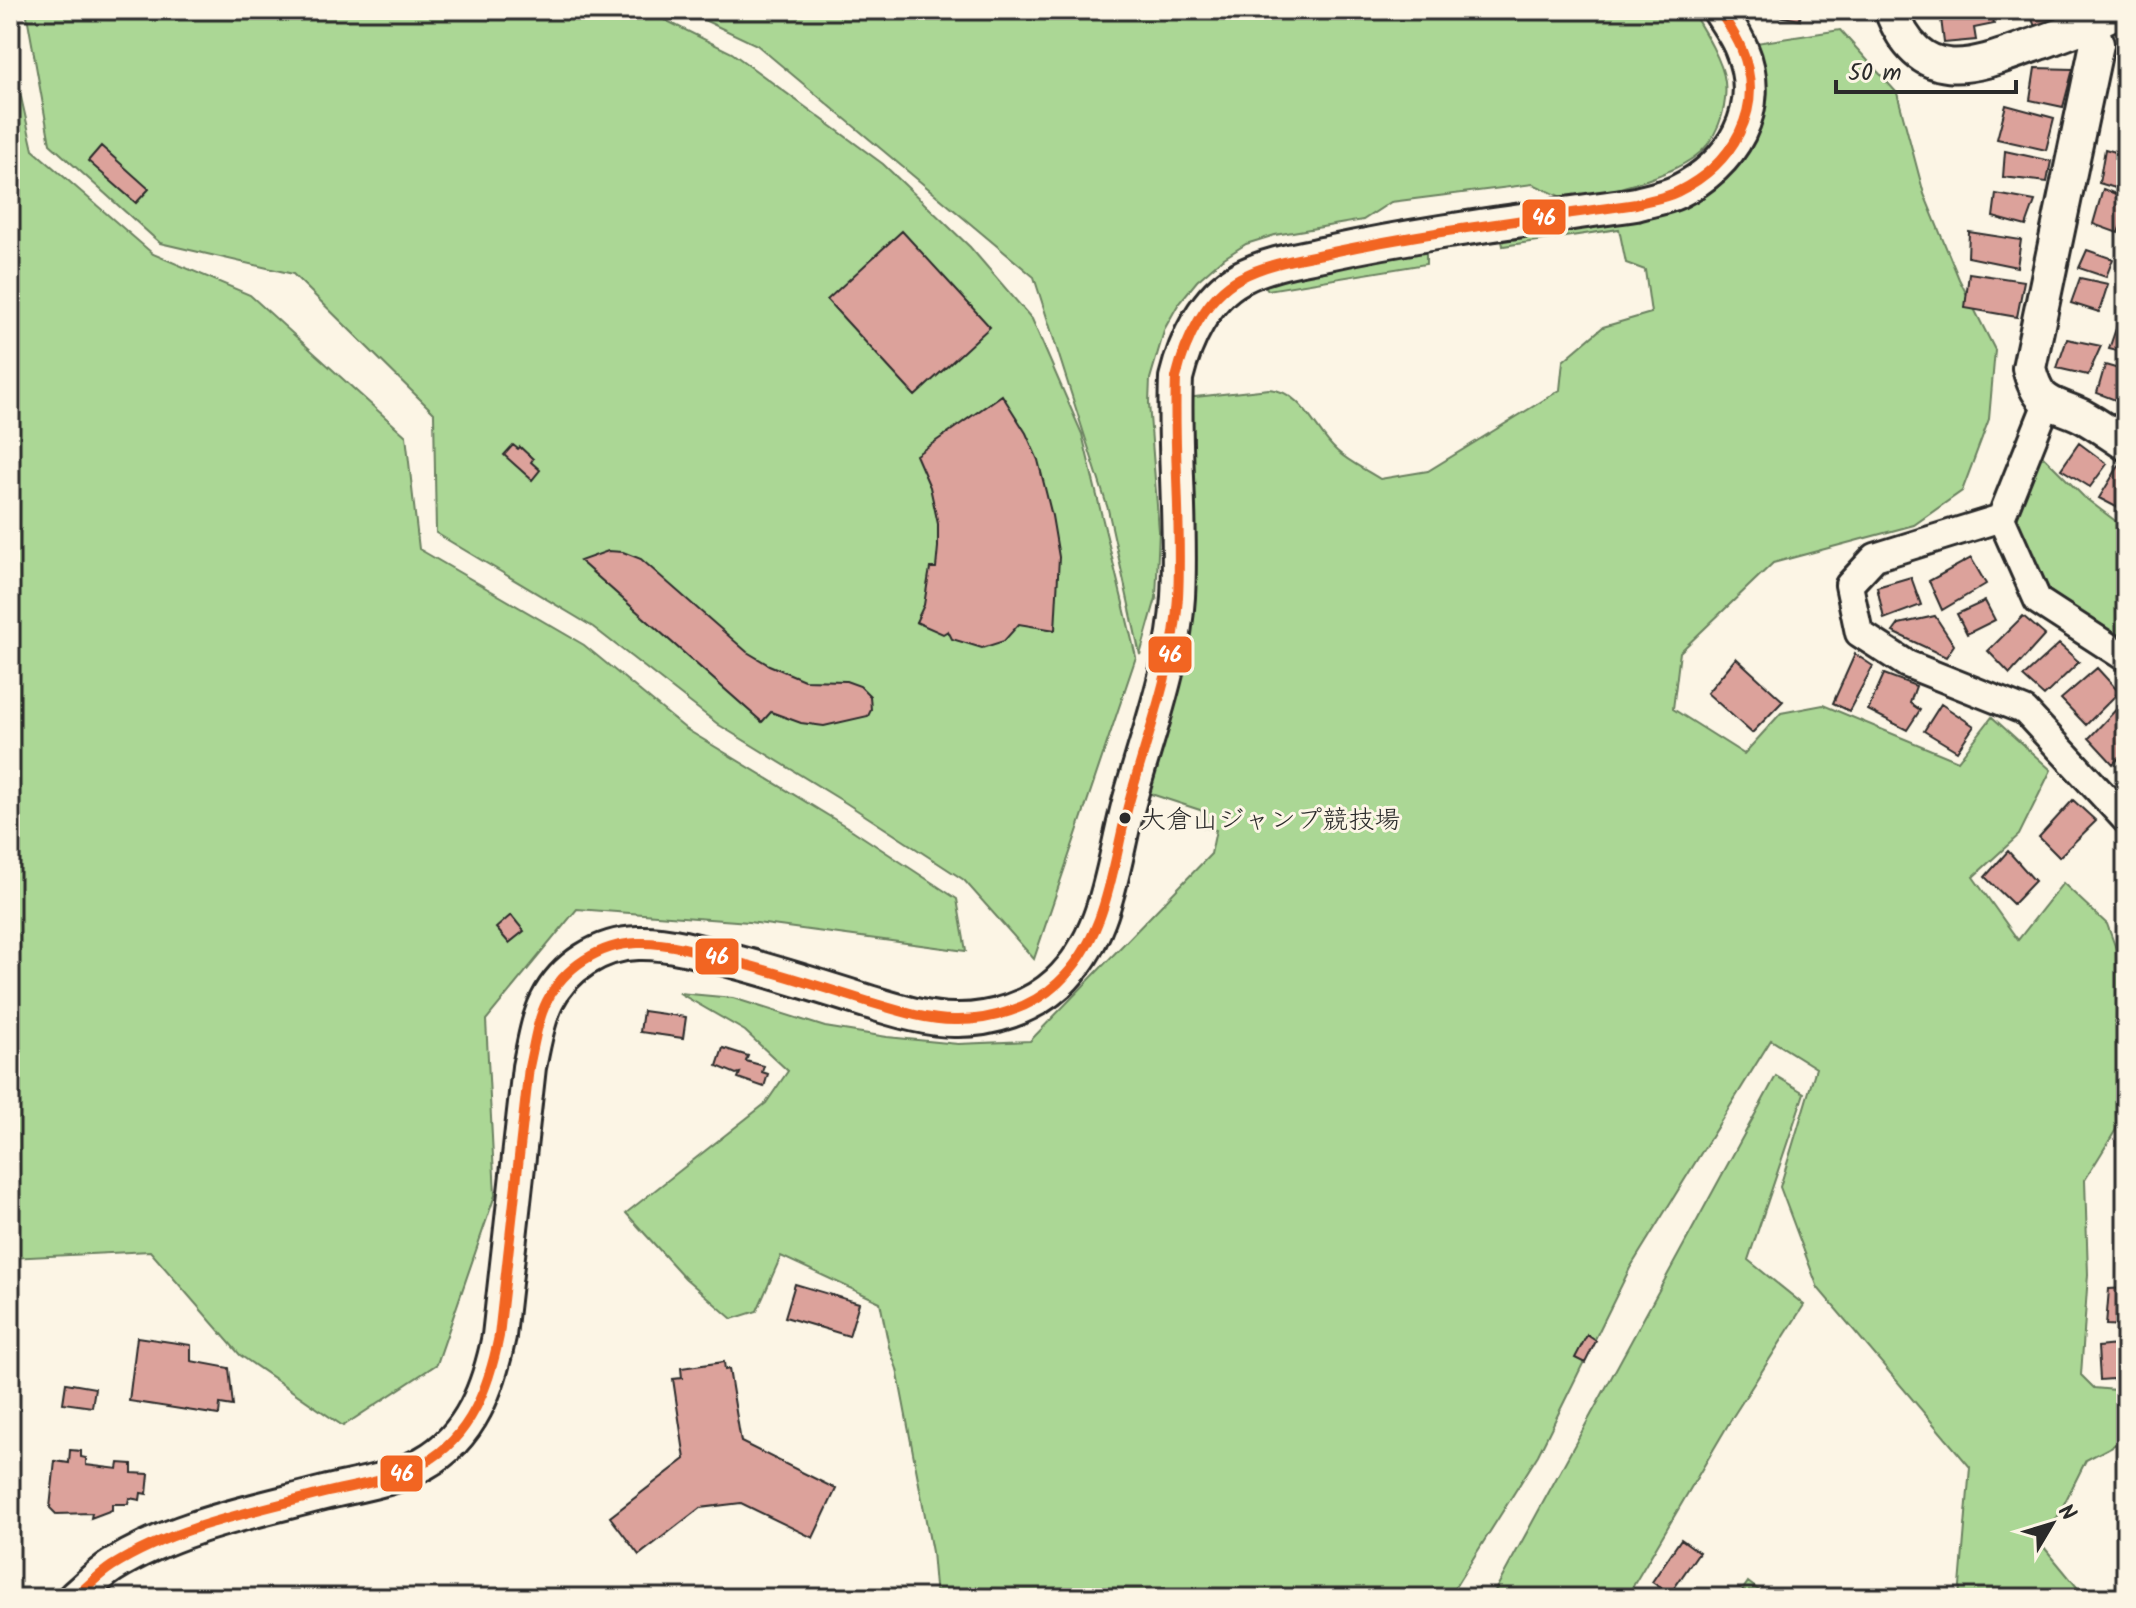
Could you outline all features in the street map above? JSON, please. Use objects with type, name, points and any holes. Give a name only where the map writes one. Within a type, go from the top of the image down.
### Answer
[{"type":"street","points":[[74,1598],[110,1567],[167,1538],[217,1520],[377,1480],[423,1464],[464,1427],[480,1401],[492,1370],[499,1336],[529,1067],[537,1030],[547,1001],[562,978],[583,960],[607,949],[635,943],[662,944],[749,965],[900,1011],[954,1021],[1018,1009],[1042,997],[1060,981],[1079,959],[1104,906],[1129,802],[1161,691],[1178,601],[1176,378],[1183,349],[1198,322],[1217,298],[1238,279],[1291,259],[1371,243],[1636,204],[1675,193],[1698,180],[1719,164],[1736,141],[1750,99],[1742,49],[1719,10]]},
{"type":"street","points":[[1891,10],[1899,31],[1917,52],[1934,62],[1963,67],[1995,59],[2105,17]]},
{"type":"street","points":[[2105,17],[2029,368],[2034,388],[2047,403],[2084,417],[2126,444]]},
{"type":"street","points":[[2047,403],[2001,518],[2038,601],[2126,658]]},
{"type":"street","points":[[2001,518],[1875,557],[1849,585],[1859,633],[1907,664],[2025,711],[2126,820]]},
{"type":"green space","name":"大倉山ジャンプ競技場","points":[[26,10],[645,10],[732,53],[883,164],[970,247],[1032,319],[1082,434],[1136,657],[1034,959],[964,880],[719,725],[593,627],[436,533],[434,413],[293,274],[160,243],[50,144]]},
{"type":"green space","points":[[683,10],[1691,10],[1720,64],[1725,92],[1719,124],[1708,144],[1680,166],[1650,178],[1572,202],[1533,184],[1391,202],[1363,220],[1275,235],[1246,244],[1197,281],[1179,303],[1165,328],[1150,379],[1149,403],[1159,531],[1156,598],[1140,655],[1108,509],[1034,277],[757,45]]},
{"type":"green space","points":[[1840,30],[1897,93],[1924,194],[1959,279],[1995,350],[1989,419],[1962,491],[1914,525],[1773,563],[1680,652],[1673,709],[1744,754],[1781,713],[1823,705],[1958,761],[1992,717],[2051,770],[2019,835],[1973,877],[2018,940],[2063,883],[2107,924],[2126,976],[2125,1115],[2085,1180],[2088,1274],[2081,1375],[2094,1388],[2126,1391],[2126,1439],[2086,1460],[2043,1546],[2086,1598],[1959,1598],[1970,1467],[1818,1288],[1780,1187],[1816,1068],[1771,1040],[1630,1268],[1538,1455],[1452,1592],[1452,1598],[936,1598],[932,1552],[897,1369],[880,1302],[781,1256],[757,1311],[732,1319],[685,1278],[626,1213],[766,1103],[788,1071],[745,1031],[679,993],[733,998],[825,1027],[887,1037],[958,1044],[1030,1041],[1211,854],[1216,830],[1198,826],[1203,811],[1148,793],[1186,398],[1269,389],[1281,392],[1300,405],[1337,451],[1380,479],[1428,471],[1560,390],[1563,361],[1603,327],[1651,313],[1645,270],[1626,263],[1619,229],[1503,246],[1501,235],[1647,213],[1760,110],[1764,74],[1756,43]]},
{"type":"green space","points":[[10,49],[33,150],[153,254],[250,295],[406,436],[419,549],[584,645],[686,729],[852,830],[957,899],[966,951],[749,922],[577,909],[486,1020],[495,1195],[437,1364],[343,1426],[240,1355],[150,1251],[10,1258]]},
{"type":"green space","points":[[1426,249],[1426,264],[1268,290],[1261,280]]},
{"type":"green space","points":[[2042,455],[2084,497],[2126,529],[2126,643],[2050,591],[2011,517]]},
{"type":"green space","points":[[1776,1076],[1804,1093],[1748,1260],[1804,1305],[1732,1418],[1626,1598],[1491,1598]]},
{"type":"green space","points":[[1748,1582],[1769,1598],[1737,1598]]},
{"type":"building","points":[[1745,10],[1801,10],[1800,20]]},
{"type":"building","points":[[1940,10],[1992,10],[1994,24],[1974,28],[1976,40],[1944,43]]},
{"type":"building","points":[[2029,10],[2068,10],[2070,14],[2035,27]]},
{"type":"building","points":[[2126,55],[2126,86],[2118,85]]},
{"type":"building","points":[[2035,68],[2073,69],[2063,107],[2030,100]]},
{"type":"building","points":[[2126,101],[2126,142],[2115,138]]},
{"type":"building","points":[[2006,105],[2054,118],[2046,150],[1997,139]]},
{"type":"building","points":[[101,146],[149,189],[136,203],[88,161]]},
{"type":"building","points":[[2105,149],[2126,155],[2125,191],[2099,183]]},
{"type":"building","points":[[2005,151],[2051,161],[2047,182],[2003,177]]},
{"type":"building","points":[[2103,189],[2126,198],[2126,210],[2118,233],[2093,224]]},
{"type":"building","points":[[1996,194],[2035,201],[2026,226],[1993,217]]},
{"type":"building","points":[[902,231],[990,327],[915,396],[827,300]]},
{"type":"building","points":[[1969,232],[2021,240],[2017,267],[1968,257]]},
{"type":"building","points":[[2087,250],[2113,259],[2106,277],[2079,268]]},
{"type":"building","points":[[1969,273],[2024,281],[2017,317],[1965,308]]},
{"type":"building","points":[[2080,278],[2108,284],[2099,312],[2071,303]]},
{"type":"building","points":[[2120,317],[2126,319],[2126,353],[2109,349]]},
{"type":"building","points":[[2067,339],[2101,346],[2088,375],[2057,368]]},
{"type":"building","points":[[2105,365],[2126,371],[2126,404],[2097,393]]},
{"type":"building","points":[[1002,395],[1026,433],[1038,460],[1052,516],[1059,557],[1055,630],[1019,624],[1004,641],[982,648],[952,639],[948,631],[943,634],[916,622],[924,605],[930,568],[936,568],[938,524],[930,487],[916,455]]},
{"type":"building","points":[[2079,443],[2107,464],[2090,487],[2061,469]]},
{"type":"building","points":[[513,445],[533,459],[531,462],[540,470],[532,480],[504,455]]},
{"type":"building","points":[[2120,464],[2126,468],[2126,512],[2099,498]]},
{"type":"building","points":[[608,551],[623,552],[641,559],[747,652],[769,665],[804,680],[846,681],[860,686],[870,696],[868,716],[824,726],[801,723],[771,712],[762,722],[580,561]]},
{"type":"building","points":[[1971,558],[1986,584],[1942,610],[1929,581]]},
{"type":"building","points":[[1911,577],[1921,605],[1884,619],[1877,587]]},
{"type":"building","points":[[1985,601],[1995,620],[1967,634],[1957,614]]},
{"type":"building","points":[[1935,616],[1954,645],[1946,657],[1893,632],[1899,624]]},
{"type":"building","points":[[2023,616],[2045,635],[2010,674],[1988,651]]},
{"type":"building","points":[[2059,644],[2079,662],[2044,696],[2023,677]]},
{"type":"building","points":[[1855,654],[1873,666],[1849,711],[1833,703]]},
{"type":"building","points":[[1736,658],[1783,701],[1752,733],[1707,693]]},
{"type":"building","points":[[2097,668],[2119,692],[2086,725],[2061,699]]},
{"type":"building","points":[[1884,674],[1916,686],[1910,703],[1920,710],[1907,730],[1868,710]]},
{"type":"building","points":[[2126,699],[2126,751],[2113,764],[2089,738]]},
{"type":"building","points":[[1941,704],[1974,726],[1957,751],[1924,731]]},
{"type":"building","points":[[2073,800],[2096,821],[2059,857],[2039,837]]},
{"type":"building","points":[[2008,851],[2035,881],[2013,904],[1985,877]]},
{"type":"building","points":[[511,915],[524,931],[509,943],[496,928]]},
{"type":"building","points":[[643,1011],[686,1017],[683,1038],[640,1032]]},
{"type":"building","points":[[723,1048],[748,1056],[746,1061],[764,1066],[762,1072],[768,1074],[764,1087],[738,1078],[740,1073],[717,1066]]},
{"type":"building","points":[[795,1284],[859,1303],[849,1336],[785,1317]]},
{"type":"building","points":[[2126,1288],[2126,1326],[2106,1325],[2109,1289]]},
{"type":"building","points":[[1587,1335],[1596,1341],[1585,1363],[1575,1358]]},
{"type":"building","points":[[137,1337],[191,1345],[191,1361],[229,1368],[233,1406],[220,1404],[219,1415],[129,1401]]},
{"type":"building","points":[[2126,1344],[2126,1378],[2100,1380],[2098,1347]]},
{"type":"building","points":[[724,1362],[725,1370],[729,1369],[741,1442],[836,1489],[813,1538],[741,1503],[700,1508],[639,1555],[610,1517],[685,1459],[673,1379],[682,1378],[681,1368]]},
{"type":"building","points":[[66,1383],[95,1388],[92,1407],[63,1403]]},
{"type":"building","points":[[70,1450],[81,1451],[86,1465],[118,1469],[119,1463],[132,1464],[132,1473],[149,1474],[147,1494],[141,1493],[140,1500],[129,1498],[128,1504],[112,1504],[112,1510],[91,1518],[92,1513],[56,1514],[50,1508],[55,1461],[69,1463]]},
{"type":"building","points":[[1681,1539],[1699,1552],[1670,1594],[1652,1582]]},
{"type":"transit line","name":"46","points":[[74,1598],[112,1566],[188,1530],[401,1474],[440,1452],[466,1425],[490,1373],[499,1336],[529,1067],[538,1025],[554,989],[585,960],[624,944],[675,946],[900,1011],[943,1020],[968,1020],[1010,1011],[1036,999],[1058,983],[1075,964],[1099,920],[1166,674],[1178,597],[1176,378],[1198,321],[1216,296],[1228,286],[1240,278],[1283,262],[1443,232],[1636,204],[1677,192],[1697,181],[1714,167],[1739,133],[1747,113],[1750,92],[1748,71],[1739,43],[1719,10]]},
{"type":"place","name":"大倉山ジャンプ競技場","points":[[1125,818]]}]
